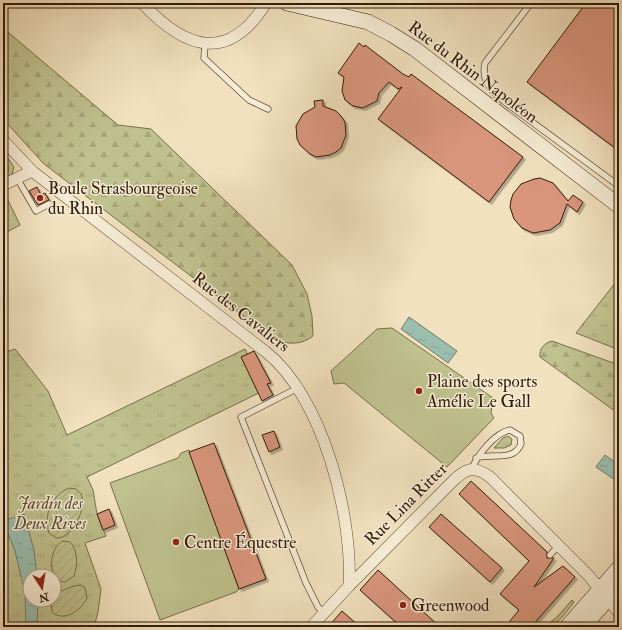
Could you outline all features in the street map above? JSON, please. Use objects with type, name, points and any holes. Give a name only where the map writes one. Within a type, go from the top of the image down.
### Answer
[{"type":"main road","name":"Rue du Rhin Napoléon","points":[[287,3],[368,22],[392,34],[415,49],[619,206]]},
{"type":"main road","points":[[583,627],[619,568]]},
{"type":"main road","points":[[567,627],[605,593],[619,586]]},
{"type":"street","points":[[142,3],[169,26],[195,42],[205,44],[223,42],[238,35],[250,25],[266,3]]},
{"type":"street","name":"Rue des Cavaliers","points":[[4,143],[32,171],[276,359],[298,388],[315,420],[336,481],[342,507],[350,571],[349,586]]},
{"type":"street","points":[[3,185],[32,171]]},
{"type":"street","name":"Rue Lina Ritter","points":[[311,627],[349,586],[460,474],[466,470],[472,469],[482,471],[490,477],[560,545],[605,593],[619,613]]},
{"type":"lane","points":[[531,3],[485,63],[484,70],[488,86],[505,102],[619,186]]},
{"type":"lane","points":[[205,44],[204,58],[249,100],[268,109]]},
{"type":"lane","points":[[17,178],[36,211],[49,204]]},
{"type":"lane","points":[[298,388],[241,417],[306,583],[318,607],[324,613]]},
{"type":"lane","points":[[472,469],[476,458],[505,432],[514,431],[520,436],[521,444],[515,452],[502,456],[485,456],[476,458]]},
{"type":"lane","points":[[550,554],[560,545]]},
{"type":"green space","points":[[3,28],[118,125],[151,129],[292,265],[307,294],[312,316],[313,336],[309,339],[296,343],[276,341],[44,164],[3,119]]},
{"type":"green space","points":[[3,151],[14,167],[12,174],[3,180],[3,175],[8,171],[8,167],[3,158]]},
{"type":"green space","points":[[4,192],[20,225],[3,234],[3,193]]},
{"type":"green space","points":[[619,278],[619,350],[576,333]]},
{"type":"green space","name":"Plaine des sports Amélie Le Gall","points":[[392,328],[493,398],[491,413],[494,418],[447,467],[344,383],[334,384],[331,371],[377,329]]},
{"type":"green space","points":[[552,341],[619,365],[619,414],[540,357],[540,351],[543,347]]},
{"type":"green space","name":"Jardin des Deux Rives","points":[[15,349],[48,391],[67,435],[245,349],[265,390],[87,477],[93,490],[97,514],[106,536],[85,543],[101,589],[98,612],[94,627],[3,627],[3,353]]},
{"type":"green space","points":[[508,436],[512,439],[511,445],[504,448],[494,448],[503,438]]},
{"type":"green space","name":"Centre Équestre","points":[[189,450],[239,589],[236,592],[160,620],[110,483],[178,458],[181,453]]},
{"type":"green space","points":[[69,488],[76,489],[81,494],[82,507],[77,522],[68,534],[56,538],[49,533],[47,526],[48,513],[50,506],[58,495]]},
{"type":"green space","points":[[63,541],[70,542],[76,553],[76,567],[74,576],[65,582],[62,581],[62,568],[53,568],[52,557],[54,550]]},
{"type":"green space","points":[[81,585],[85,588],[87,598],[81,607],[77,611],[67,616],[57,615],[52,612],[52,608],[62,608],[62,591]]},
{"type":"green space","points":[[572,600],[574,602],[561,618],[553,624],[544,627],[557,617]]},
{"type":"water","points":[[409,317],[457,351],[448,363],[401,329]]},
{"type":"water","points":[[605,455],[619,465],[618,482],[596,467]]},
{"type":"water","points":[[24,514],[34,550],[36,568],[22,568],[22,580],[15,551],[3,521]]},
{"type":"water","points":[[25,608],[38,608],[37,627],[26,627]]},
{"type":"building","points":[[586,3],[619,3],[619,151],[527,82]]},
{"type":"building","points":[[359,43],[364,47],[365,45],[403,74],[409,77],[411,74],[523,157],[489,202],[378,119],[402,87],[398,89],[389,82],[379,93],[377,101],[363,108],[353,106],[345,100],[342,91],[344,77],[338,73]]},
{"type":"building","points":[[323,100],[323,106],[336,111],[345,122],[346,135],[341,148],[336,152],[330,155],[316,157],[300,145],[297,139],[296,126],[303,114],[315,107],[314,101]]},
{"type":"building","points":[[540,178],[553,183],[568,201],[573,195],[583,202],[577,212],[567,204],[560,223],[550,230],[533,233],[522,228],[514,219],[510,207],[513,194],[521,184]]},
{"type":"building","name":"Boule Strasbourgeoise du Rhin","points":[[37,187],[41,195],[45,193],[49,200],[38,205],[29,191]]},
{"type":"building","points":[[254,351],[271,383],[267,384],[273,395],[262,401],[241,357]]},
{"type":"building","points":[[274,431],[280,447],[269,452],[262,435]]},
{"type":"building","points":[[214,443],[266,579],[239,589],[189,452]]},
{"type":"building","points":[[471,481],[547,552],[547,558],[554,558],[534,587],[563,566],[575,577],[531,627],[505,627],[519,610],[500,594],[529,561],[459,494]]},
{"type":"building","points":[[109,509],[115,525],[103,530],[97,514]]},
{"type":"building","points":[[441,514],[502,568],[490,582],[429,527]]},
{"type":"building","name":"Greenwood","points":[[378,570],[440,627],[401,627],[360,590]]},
{"type":"building","points":[[342,611],[360,627],[328,627]]},
{"type":"place","name":"Boule Strasbourgeoise du Rhin","points":[[40,198]]},
{"type":"place","name":"Plaine des sports Amélie Le Gall","points":[[419,391]]},
{"type":"place","name":"Centre Équestre","points":[[176,542]]},
{"type":"place","name":"Greenwood","points":[[403,605]]}]
